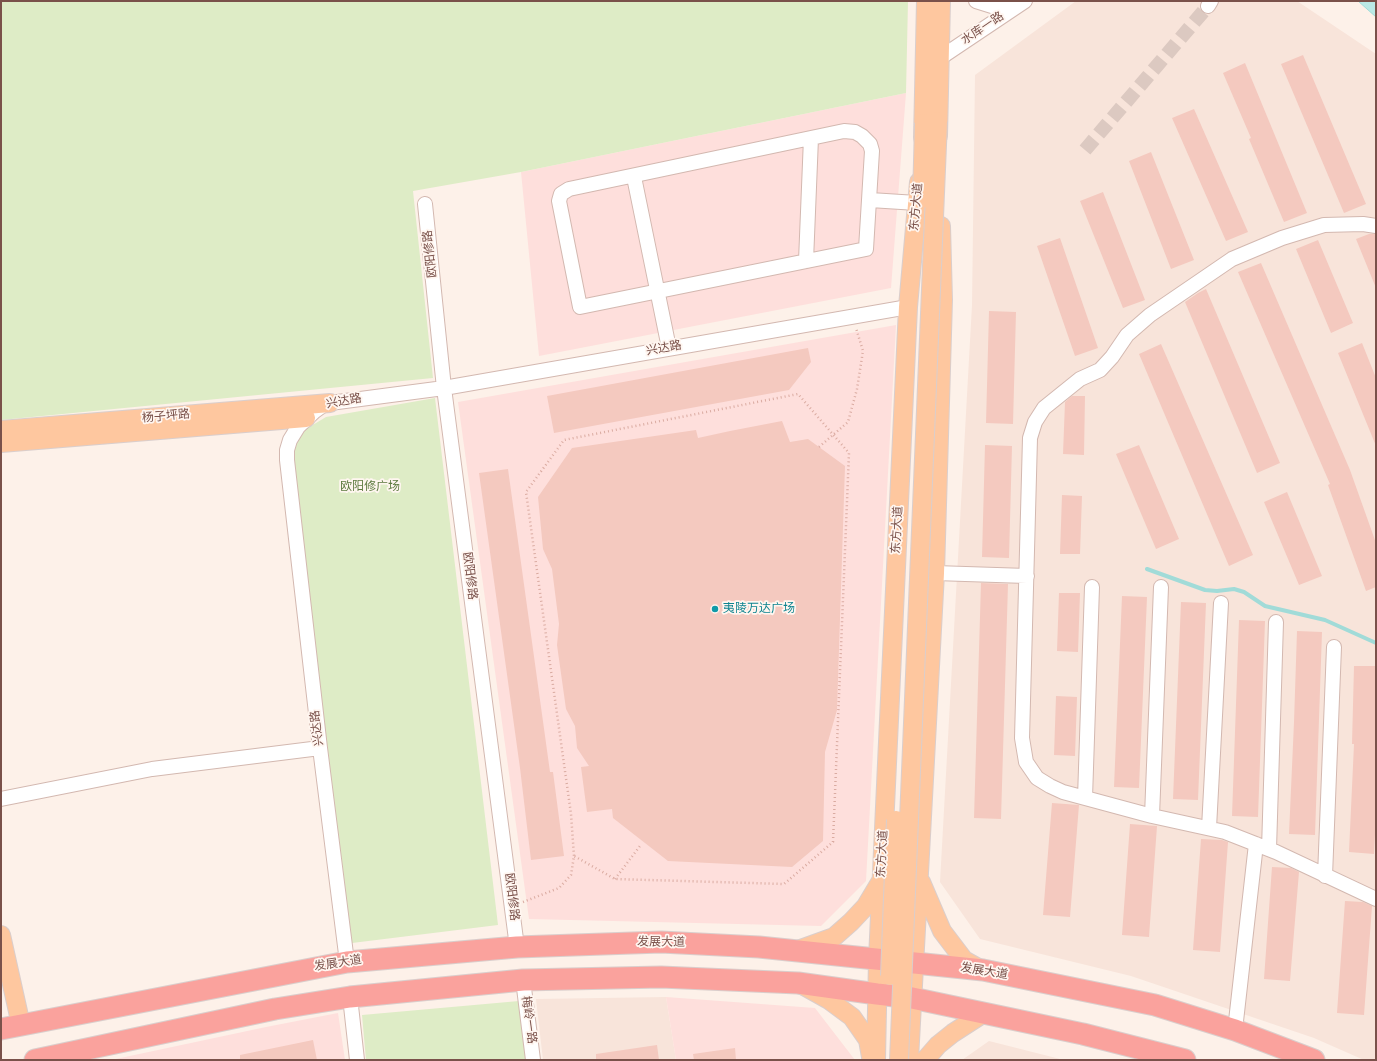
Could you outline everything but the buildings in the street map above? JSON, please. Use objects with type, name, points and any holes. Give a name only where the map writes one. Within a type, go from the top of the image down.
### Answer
[{"type":"highway","name":"发展大道","points":[[11,1027],[347,962],[517,946],[661,942],[798,950],[982,970],[1155,1004],[1235,1030],[1314,1060]]},
{"type":"highway","points":[[35,1060],[275,1009],[350,997],[523,980],[661,977],[798,983],[912,998],[1083,1034],[1185,1060]]},
{"type":"main road","name":"东方大道","points":[[909,1060],[935,573],[943,300],[931,122],[926,1]]},
{"type":"main road","name":"东方大道","points":[[876,1060],[878,959],[908,307],[917,203],[940,58],[942,1]]},
{"type":"main road","points":[[888,1060],[891,919],[919,317],[931,122]]},
{"type":"main road","points":[[899,1060],[931,122]]},
{"type":"main road","name":"杨子坪路","points":[[1,430],[330,403]]},
{"type":"main road","name":"杨子坪路","points":[[1,443],[306,418]]},
{"type":"main road","points":[[919,878],[942,931],[964,960],[982,970]]},
{"type":"main road","points":[[798,950],[834,937],[866,906],[882,880]]},
{"type":"main road","points":[[1,935],[11,1027]]},
{"type":"main road","points":[[798,983],[829,1000],[852,1017],[868,1040],[872,1060]]},
{"type":"main road","points":[[925,1060],[938,1045],[953,1033],[984,1013]]},
{"type":"street","points":[[976,1],[992,6],[1021,4]]},
{"type":"street","name":"水库一路","points":[[940,58],[1021,4]]},
{"type":"street","points":[[844,131],[855,132],[862,136],[870,144],[872,151],[866,249],[580,307],[559,200],[561,194],[570,190],[811,138],[844,131]]},
{"type":"street","points":[[806,261],[811,138]]},
{"type":"street","points":[[634,177],[669,348]]},
{"type":"street","points":[[870,200],[917,203]]},
{"type":"street","name":"欧阳修路","points":[[426,204],[444,388],[517,946]]},
{"type":"street","points":[[1376,226],[1363,224],[1324,226],[1282,238],[1232,259],[1150,315],[1127,335],[1112,357],[1100,370],[1080,379],[1044,408],[1035,422],[1030,438],[1022,738],[1026,762],[1037,778],[1050,786],[1085,798],[1152,816],[1225,832],[1262,847],[1376,900]]},
{"type":"street","name":"兴达路","points":[[347,962],[320,748],[287,460],[287,450],[290,440],[298,427],[306,418],[322,406],[330,403],[444,388],[908,307]]},
{"type":"street","points":[[935,573],[1027,576]]},
{"type":"street","points":[[1085,798],[1092,587]]},
{"type":"street","points":[[1152,816],[1160,587]]},
{"type":"street","points":[[1209,828],[1221,603]]},
{"type":"street","points":[[1235,1030],[1262,847],[1276,622]]},
{"type":"street","points":[[1325,876],[1334,648]]},
{"type":"street","points":[[1,799],[152,769],[320,748]]},
{"type":"street","name":"梅岭一路","points":[[523,980],[533,1060]]},
{"type":"street","points":[[350,997],[357,1060]]},
{"type":"path","points":[[819,447],[848,422],[857,389],[863,351],[853,316]]},
{"type":"path","points":[[512,906],[559,888],[571,875],[574,856],[571,814],[526,492],[564,440],[798,394],[849,453],[833,842],[784,884],[615,879],[574,856]]},
{"type":"path","points":[[615,879],[640,846]]},
{"type":"shaded area","points":[[1076,1],[1297,1],[1376,54],[1376,1060],[1364,1060],[1314,1038],[1131,976],[980,939],[940,882],[972,305],[975,75]]},
{"type":"shaded area","points":[[906,93],[891,288],[539,356],[521,172]]},
{"type":"shaded area","name":"夷陵万达广场","points":[[896,325],[866,881],[821,926],[529,919],[458,402]]},
{"type":"shaded area","points":[[666,997],[676,1060],[543,1060],[536,999]]},
{"type":"shaded area","points":[[666,997],[815,1008],[855,1060],[676,1060]]},
{"type":"shaded area","points":[[338,1013],[345,1060],[111,1060],[266,1027]]},
{"type":"shaded area","points":[[989,1041],[1064,1060],[962,1060]]},
{"type":"green space","points":[[1,1],[908,1],[906,93],[521,172],[413,191],[433,378],[1,420]]},
{"type":"green space","name":"欧阳修广场","points":[[435,398],[498,925],[352,943],[290,458],[301,432],[326,417]]},
{"type":"green space","points":[[519,1001],[526,1060],[366,1060],[362,1015]]},
{"type":"water","points":[[1358,1],[1376,1],[1376,17]]},
{"type":"waterway","points":[[1147,569],[1205,590],[1217,591],[1234,589],[1244,592],[1265,606],[1325,620],[1376,643]]},
{"type":"tunnel","points":[[1085,150],[1208,6]]},
{"type":"place","name":"夷陵万达广场","points":[[715,609]]}]
